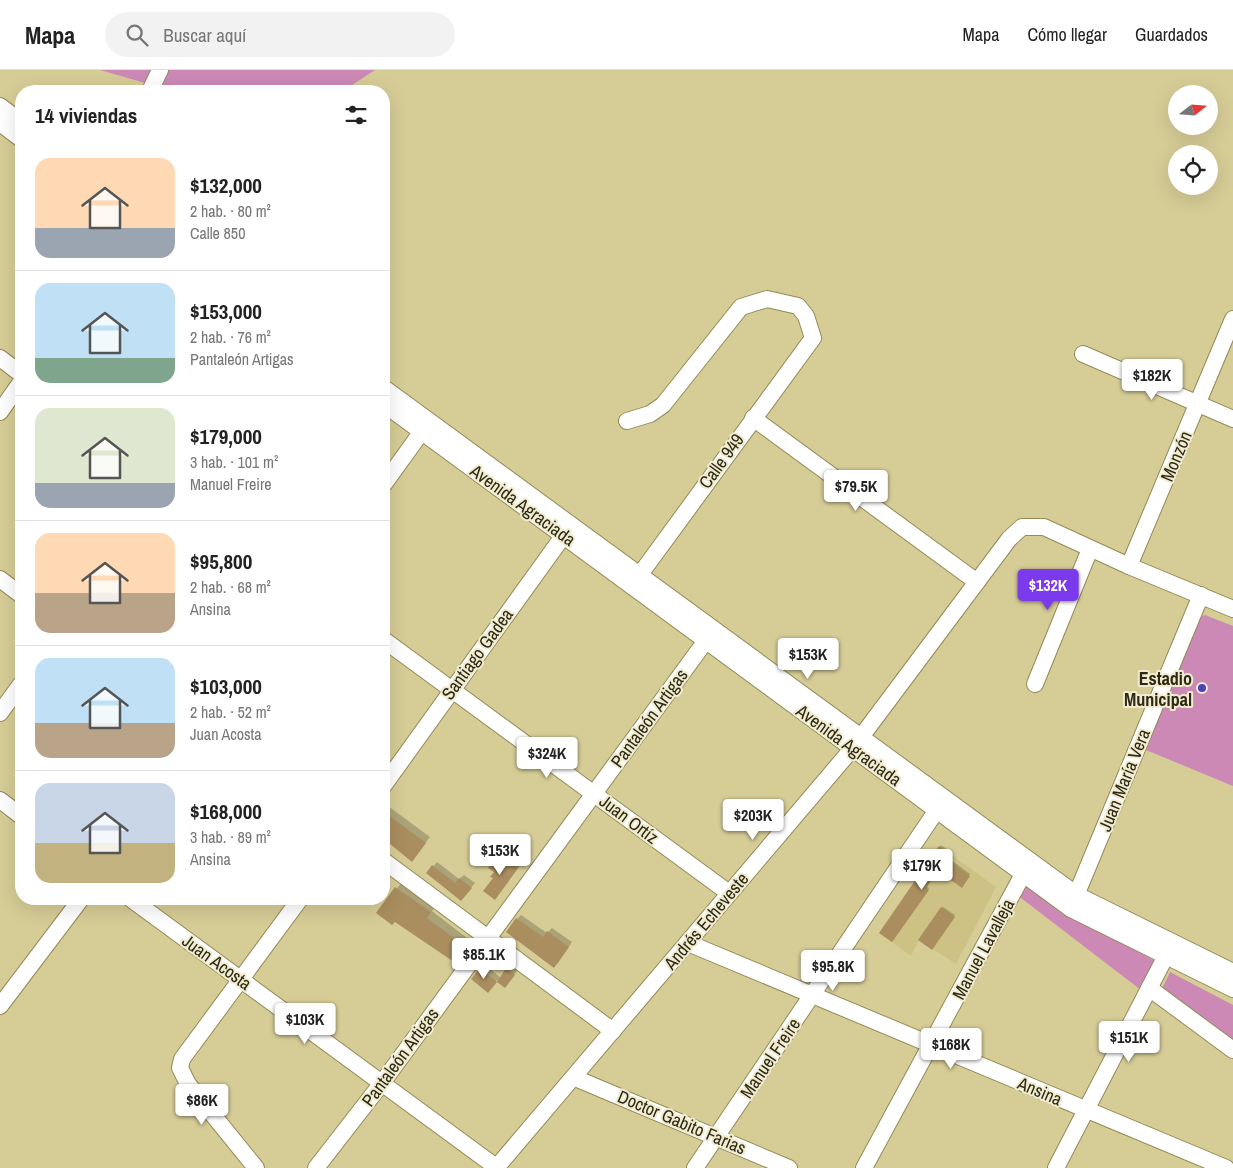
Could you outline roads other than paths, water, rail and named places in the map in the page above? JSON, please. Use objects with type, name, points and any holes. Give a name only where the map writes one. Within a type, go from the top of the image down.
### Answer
[{"type":"street","points":[[153,85],[160,70]]},
{"type":"street","points":[[1,112],[15,119]]},
{"type":"street","points":[[1,112],[15,131]]},
{"type":"street","name":"Calle 949","points":[[627,421],[650,414],[663,405],[741,307],[767,300],[798,306],[806,316],[813,338],[635,580]]},
{"type":"street","name":"Monzón","points":[[1129,566],[1233,319]]},
{"type":"street","points":[[1083,354],[1233,419]]},
{"type":"street","points":[[0,358],[15,369]]},
{"type":"street","points":[[0,412],[15,391]]},
{"type":"street","name":"Avenida Agraciada","points":[[390,394],[425,426],[1074,902],[1169,949],[1233,989]]},
{"type":"street","name":"Avenida Agraciada","points":[[390,407],[425,426]]},
{"type":"street","points":[[753,418],[977,582]]},
{"type":"street","points":[[390,476],[425,426]]},
{"type":"street","name":"Andrés Echeveste","points":[[496,1168],[857,744],[1009,539],[1022,527],[1044,527],[1090,549]]},
{"type":"street","name":"Santiago Gadea","points":[[390,776],[568,530]]},
{"type":"street","points":[[1035,684],[1090,549],[1233,609]]},
{"type":"street","points":[[0,579],[15,590]]},
{"type":"street","name":"Juan María Vera","points":[[1074,902],[1200,596]]},
{"type":"street","name":"Pantaleón Artigas","points":[[316,1168],[382,1083],[593,792],[710,635]]},
{"type":"street","name":"Juan Ortíz","points":[[390,644],[729,893]]},
{"type":"street","points":[[0,713],[15,692]]},
{"type":"street","points":[[0,800],[15,811]]},
{"type":"street","name":"Manuel Freire","points":[[695,1168],[941,804]]},
{"type":"street","points":[[390,865],[613,1031]]},
{"type":"street","name":"Manuel Lavalleja","points":[[864,1168],[932,1045],[1026,867]]},
{"type":"street","points":[[0,1006],[76,905]]},
{"type":"street","name":"Juan Acosta","points":[[139,905],[496,1168]]},
{"type":"street","points":[[256,1168],[188,1084],[180,1068],[182,1059],[295,905]]},
{"type":"street","name":"Ansina","points":[[688,943],[1226,1168]]},
{"type":"street","points":[[1056,1168],[1169,949]]},
{"type":"street","name":"Avenida Agraciada","points":[[1169,949],[1233,972]]},
{"type":"street","points":[[1149,988],[1233,1050]]},
{"type":"street","name":"Doctor Gabito Farias","points":[[574,1078],[716,1136],[788,1168]]},
{"type":"place","name":"Estadio Municipal","points":[[1202,688]]}]
